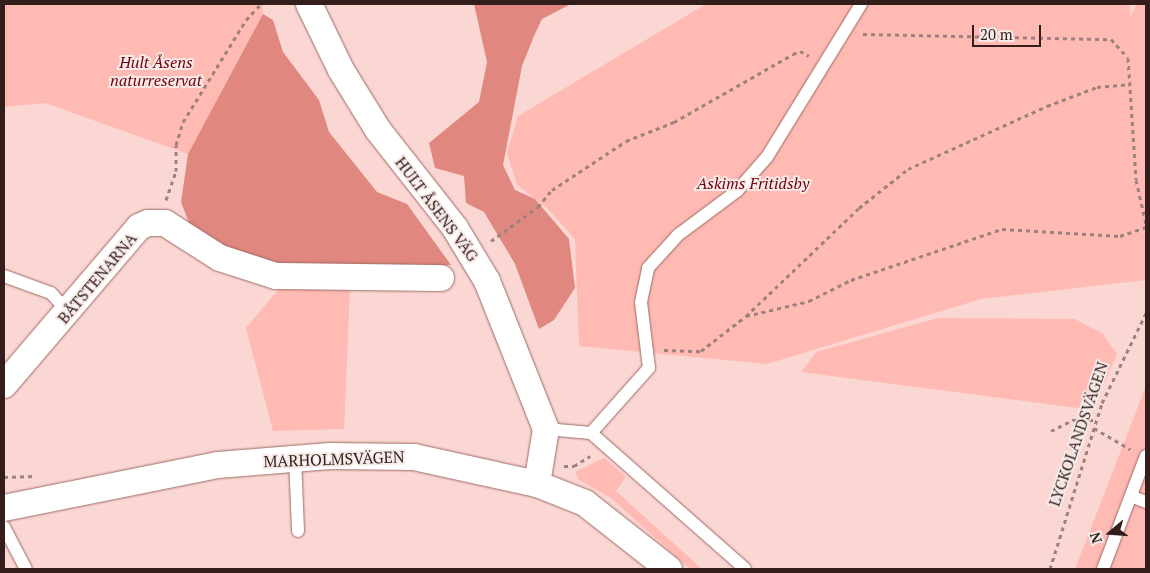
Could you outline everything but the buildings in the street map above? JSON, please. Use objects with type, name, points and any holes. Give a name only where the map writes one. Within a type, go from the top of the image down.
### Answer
[{"type":"street","name":"HULT ÅSENS VÄG","points":[[309,4],[340,70],[378,130],[472,253],[546,429]]},
{"type":"street","points":[[158,222],[220,258],[276,276],[440,278]]},
{"type":"street","name":"BÅTSTENARNA","points":[[4,385],[139,228],[158,222]]},
{"type":"street","points":[[537,484],[546,429]]},
{"type":"street","name":"MARHOLMSVÄGEN","points":[[4,508],[218,465],[296,458],[414,458],[537,484],[585,503],[669,569]]},
{"type":"lane","points":[[591,433],[649,368],[641,302],[648,268],[678,235],[737,192],[792,121],[861,4]]},
{"type":"lane","points":[[4,276],[51,293],[68,312]]},
{"type":"lane","points":[[546,429],[591,433],[745,569]]},
{"type":"lane","points":[[1103,569],[1146,457]]},
{"type":"lane","points":[[296,458],[298,532]]},
{"type":"lane","points":[[1131,496],[1146,502]]},
{"type":"lane","points":[[4,527],[26,569]]},
{"type":"path","points":[[158,222],[176,171],[176,145],[183,122],[246,20],[261,4]]},
{"type":"path","points":[[746,316],[809,300],[851,280],[1002,229],[1120,236],[1146,226],[1136,180],[1128,58],[1120,45],[1094,36],[844,33]]},
{"type":"path","points":[[472,253],[512,228],[552,190],[626,141],[674,122],[800,51],[824,67]]},
{"type":"path","points":[[646,349],[701,351],[746,316],[852,215],[908,169],[1046,106],[1097,87],[1129,84]]},
{"type":"path","name":"LYCKOLANDSVÄGEN","points":[[1050,569],[1096,420],[1126,348],[1146,313]]},
{"type":"path","points":[[1051,431],[1078,419],[1096,420]]},
{"type":"path","points":[[1094,428],[1146,457]]},
{"type":"green space","name":"Hult Åsens naturreservat","points":[[4,4],[262,4],[263,14],[188,154],[45,103],[4,107]]},
{"type":"green space","name":"Askims Fritidsby","points":[[706,4],[1130,4],[1130,17],[1137,4],[1146,4],[1146,280],[981,299],[767,364],[579,346],[575,239],[546,207],[517,185],[507,153],[518,116]]},
{"type":"green space","points":[[283,284],[350,289],[344,429],[273,431],[246,328]]},
{"type":"green space","points":[[938,318],[1075,319],[1103,334],[1117,354],[1093,410],[801,372],[816,352]]},
{"type":"green space","points":[[1146,386],[1146,569],[1075,569]]},
{"type":"green space","points":[[604,458],[626,477],[616,491],[702,569],[690,569],[611,498],[579,480],[575,472]]},
{"type":"shaded area","points":[[474,4],[571,4],[542,19],[534,36],[522,66],[503,165],[515,190],[535,199],[569,239],[575,288],[554,320],[539,329],[515,264],[484,212],[466,203],[464,176],[435,168],[429,143],[479,102],[487,62]]},
{"type":"shaded area","points":[[263,14],[273,20],[283,52],[319,100],[329,132],[377,192],[407,204],[451,265],[294,268],[233,255],[191,228],[181,202],[188,154]]}]
